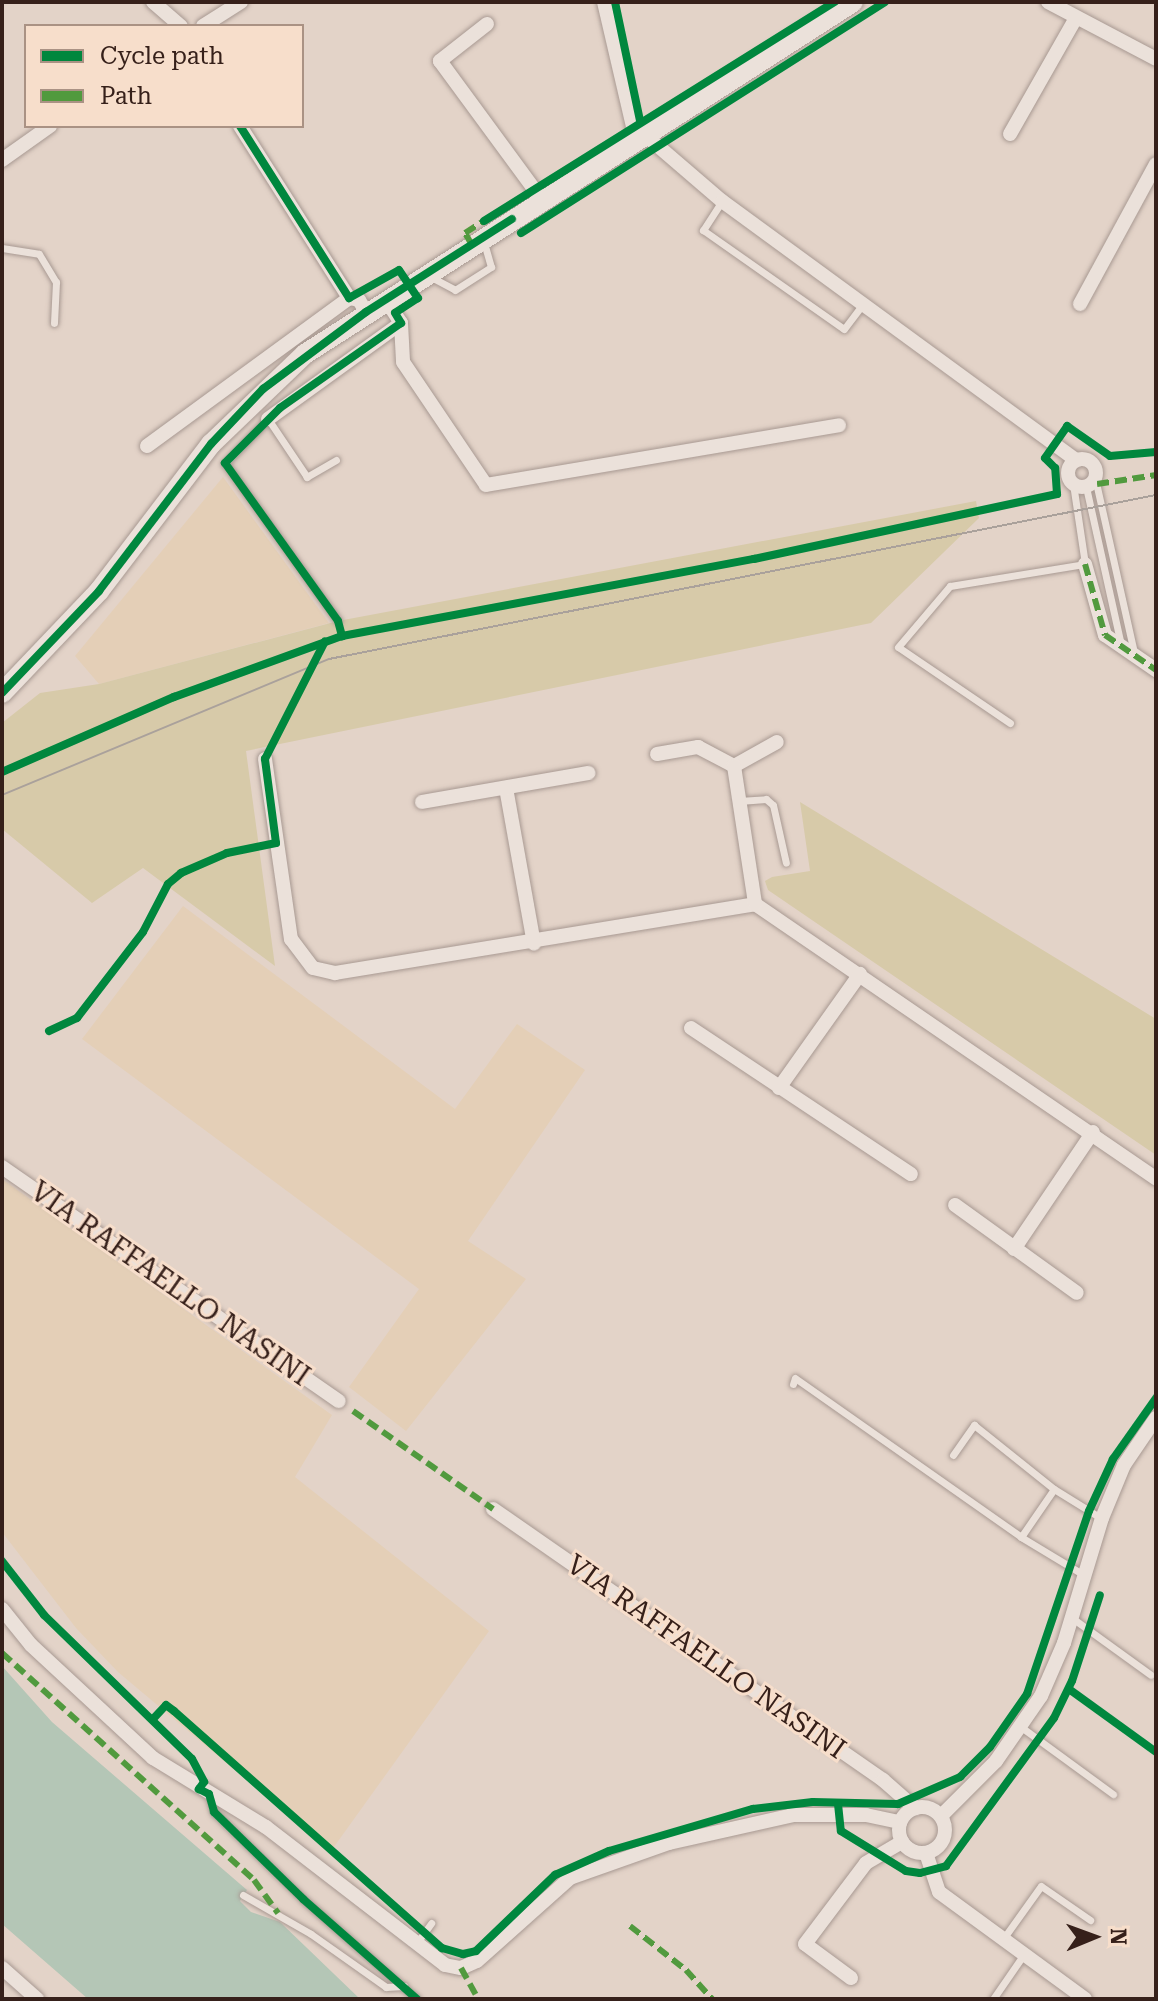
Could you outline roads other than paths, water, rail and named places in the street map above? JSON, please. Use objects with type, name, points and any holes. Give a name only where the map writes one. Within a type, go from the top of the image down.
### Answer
[{"type":"main road","points":[[2,693],[99,591],[232,421],[305,354],[853,2]]},
{"type":"street","points":[[153,2],[179,24]]},
{"type":"street","points":[[206,24],[241,2]]},
{"type":"street","points":[[604,2],[640,136],[722,201],[1076,460],[1094,465],[1088,483],[1068,471],[1076,460]]},
{"type":"street","points":[[1048,2],[1156,59]]},
{"type":"street","points":[[1010,134],[1076,18]]},
{"type":"street","points":[[487,24],[440,61],[542,200]]},
{"type":"street","points":[[2,160],[47,128]]},
{"type":"street","points":[[241,128],[349,298],[359,300],[366,312]]},
{"type":"street","points":[[1080,304],[1156,164]]},
{"type":"street","points":[[147,446],[349,298]]},
{"type":"street","points":[[386,300],[401,323],[403,362],[486,485],[839,425]]},
{"type":"street","points":[[268,419],[401,323]]},
{"type":"street","points":[[1085,564],[1096,616],[1105,635],[1156,670]]},
{"type":"street","points":[[734,766],[777,742]]},
{"type":"street","points":[[657,754],[698,747],[734,766]]},
{"type":"street","points":[[265,759],[291,939],[313,968],[335,973],[534,943],[755,904],[1093,1132],[1156,1179]]},
{"type":"street","points":[[734,766],[755,904]]},
{"type":"street","points":[[422,802],[589,773]]},
{"type":"street","points":[[506,788],[534,943]]},
{"type":"street","points":[[779,1088],[860,974]]},
{"type":"street","points":[[691,1028],[911,1174]]},
{"type":"street","points":[[1014,1249],[1093,1132]]},
{"type":"street","name":"VIA RAFFAELLO NASINI","points":[[2,1167],[339,1401]]},
{"type":"street","points":[[955,1205],[1077,1293]]},
{"type":"street","points":[[941,1816],[971,1790],[1021,1727],[1041,1696],[1072,1618],[1102,1518],[1124,1465],[1156,1418]]},
{"type":"street","name":"VIA RAFFAELLO NASINI","points":[[493,1509],[883,1780],[915,1808]]},
{"type":"street","points":[[2,1609],[31,1645],[109,1720],[204,1791],[266,1827],[445,1965],[461,1968],[477,1961],[570,1878],[697,1835],[793,1815],[866,1815],[900,1822]]},
{"type":"street","points":[[928,1807],[941,1816],[946,1829],[943,1842],[926,1853],[912,1852],[902,1842],[900,1822],[915,1808],[928,1807]]},
{"type":"street","points":[[851,1978],[805,1944],[866,1863],[902,1842]]},
{"type":"street","points":[[926,1853],[939,1892],[1085,1999]]},
{"type":"street","points":[[2,1968],[37,1999]]},
{"type":"lane","points":[[722,201],[703,230],[844,329],[863,303]]},
{"type":"lane","points":[[426,274],[455,290],[491,267],[482,238]]},
{"type":"lane","points":[[4,251],[39,254],[56,282],[54,323]]},
{"type":"lane","points":[[336,460],[307,477],[268,419],[225,463],[338,621]]},
{"type":"lane","points":[[1010,723],[898,647],[950,586],[1085,564],[1088,483]]},
{"type":"lane","points":[[1088,483],[1128,652]]},
{"type":"lane","points":[[1088,483],[1128,652]]},
{"type":"lane","points":[[739,801],[766,799],[773,805],[786,863]]},
{"type":"lane","points":[[793,1384],[795,1378],[1021,1537],[1084,1575]]},
{"type":"lane","points":[[953,1455],[974,1425],[1054,1489],[1102,1518]]},
{"type":"lane","points":[[1021,1537],[1054,1489]]},
{"type":"lane","points":[[1072,1618],[1151,1675]]},
{"type":"lane","points":[[1021,1727],[1113,1794]]},
{"type":"lane","points":[[204,1791],[214,1812],[303,1899],[417,1999]]},
{"type":"lane","points":[[1003,1939],[1041,1886],[1090,1920]]},
{"type":"lane","points":[[243,1895],[311,1934],[386,1987],[404,1986]]},
{"type":"lane","points":[[416,1944],[431,1923]]},
{"type":"lane","points":[[993,1999],[1024,1954]]},
{"type":"tram line","points":[[2,795],[329,659],[1156,495]]}]
